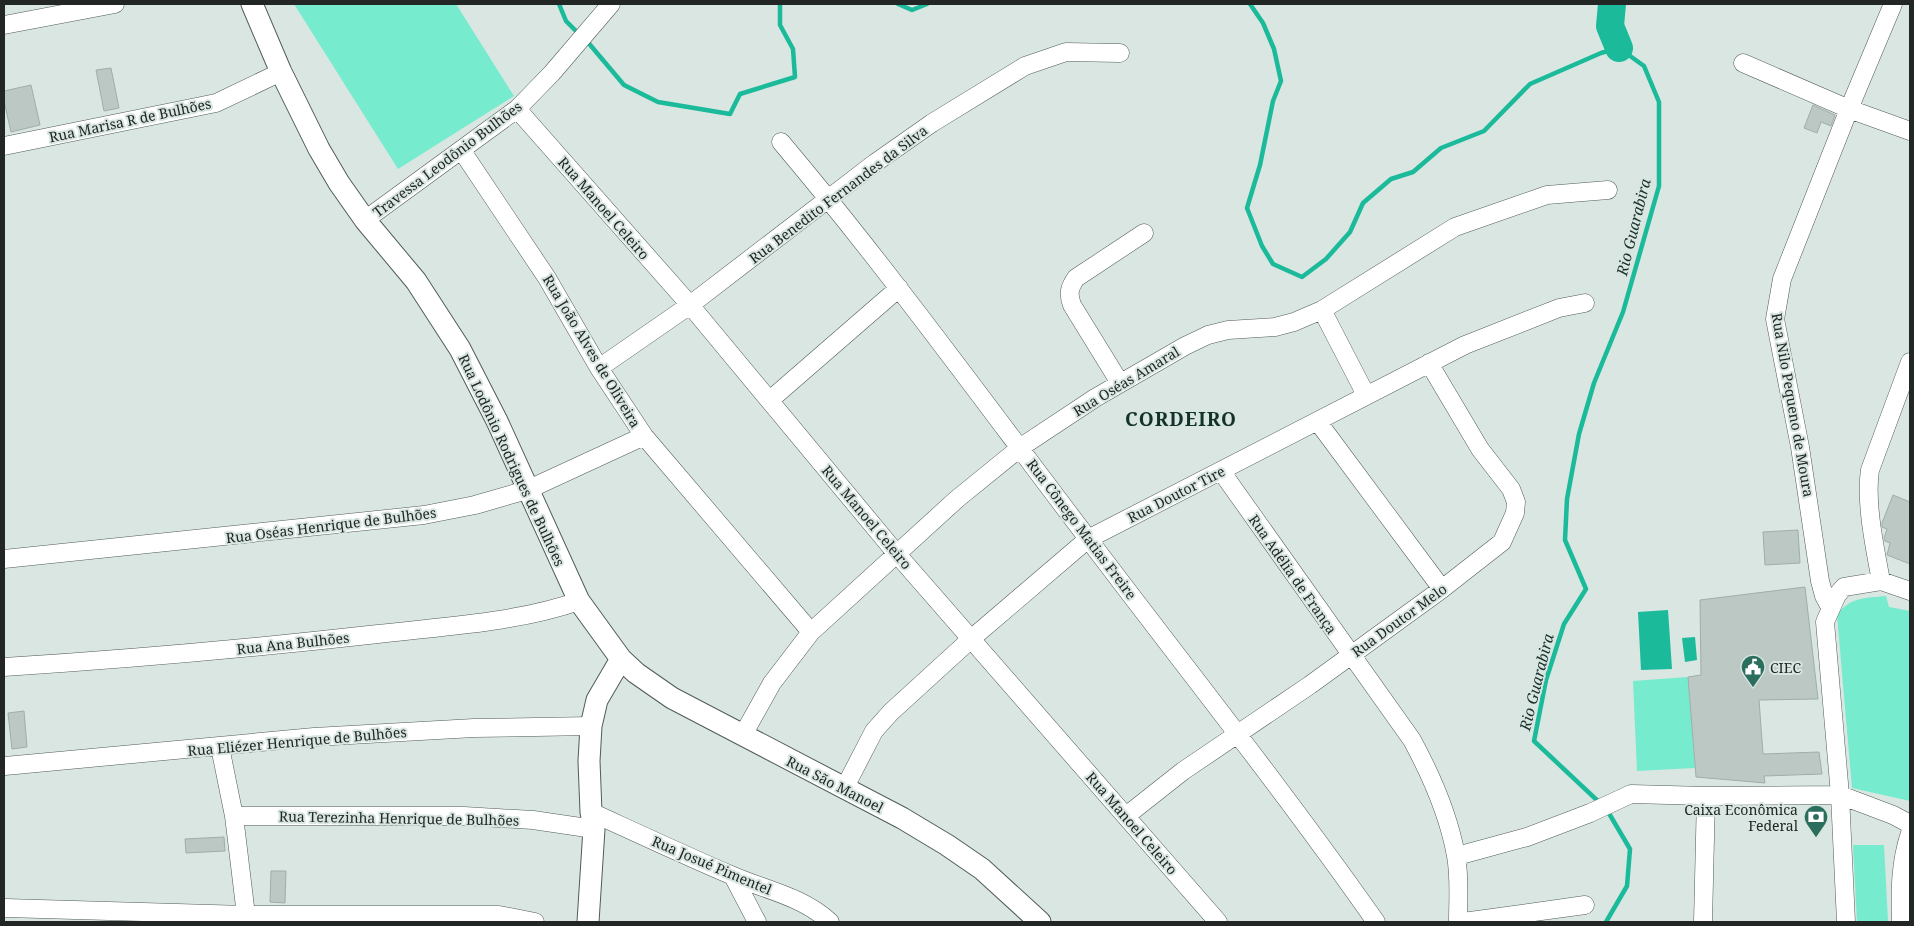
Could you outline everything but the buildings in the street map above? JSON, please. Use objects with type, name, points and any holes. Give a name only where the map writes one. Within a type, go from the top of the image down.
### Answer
[{"type":"main road","name":"Rua Lodônio Rodrigues de Bulhões","points":[[252,4],[281,72],[319,149],[339,183],[365,220],[416,281],[451,334],[497,421],[579,601],[621,659]]},
{"type":"main road","points":[[588,922],[592,820],[589,761],[591,726],[597,700],[621,659]]},
{"type":"main road","name":"Rua São Manoel","points":[[621,659],[636,673],[672,698],[902,818],[954,850],[982,869],[1040,922]]},
{"type":"street","points":[[4,25],[114,4]]},
{"type":"street","name":"Travessa Leodônio Bulhões","points":[[365,220],[517,109],[611,4]]},
{"type":"street","name":"Rua Nilo Pequeno de Moura","points":[[1830,607],[1824,596],[1820,580],[1800,447],[1775,319],[1782,279],[1848,109],[1893,4]]},
{"type":"street","name":"Rua Benedito Fernandes da Silva","points":[[600,368],[690,305],[828,198],[932,123],[1025,66],[1066,52],[1120,53]]},
{"type":"street","points":[[1743,63],[1848,109],[1910,131]]},
{"type":"street","name":"Rua Marisa R de Bulhões","points":[[4,146],[209,105],[281,72]]},
{"type":"street","name":"Rua Manoel Celeiro","points":[[517,109],[690,305],[896,553],[1218,922]]},
{"type":"street","name":"Rua Cônego Matias Freire","points":[[781,142],[899,288],[1088,540],[1238,733],[1376,922]]},
{"type":"street","name":"Rua João Alves de Oliveira","points":[[462,151],[548,278],[600,368],[644,436],[811,632]]},
{"type":"street","name":"Rua Oséas Amaral","points":[[743,736],[772,683],[811,632],[856,593],[896,553],[1020,447],[1120,383],[1208,335],[1235,329],[1275,327],[1294,322],[1322,310],[1455,227],[1547,195],[1608,190]]},
{"type":"street","points":[[1120,383],[1072,306],[1068,296],[1071,285],[1076,278],[1144,233]]},
{"type":"street","points":[[770,400],[899,288]]},
{"type":"street","name":"Rua Doutor Tire","points":[[844,789],[874,731],[971,639],[1088,540],[1429,363],[1513,324],[1559,308],[1585,303]]},
{"type":"street","points":[[1322,310],[1366,395]]},
{"type":"street","points":[[1881,581],[1874,547],[1868,484],[1873,461],[1910,362]]},
{"type":"street","name":"Rua Doutor Melo","points":[[1126,816],[1183,771],[1310,685],[1350,654],[1442,589],[1502,542],[1515,514],[1516,502],[1510,489],[1476,442],[1429,363]]},
{"type":"street","points":[[1318,422],[1442,589]]},
{"type":"street","name":"Rua Oséas Henrique de Bulhões","points":[[4,559],[424,515],[475,505],[527,490],[644,436]]},
{"type":"street","name":"Rua Adélia de França","points":[[1221,471],[1412,740],[1426,765],[1442,808],[1456,856],[1458,922]]},
{"type":"street","points":[[1846,922],[1840,795],[1825,622],[1830,607],[1844,588],[1881,581],[1910,591]]},
{"type":"street","name":"Rua Ana Bulhões","points":[[4,667],[136,659],[478,622],[521,617],[579,601]]},
{"type":"street","name":"Rua Eliézer Henrique de Bulhões","points":[[5,766],[360,734],[474,728],[591,726]]},
{"type":"street","points":[[220,747],[225,782],[234,816],[246,915]]},
{"type":"street","points":[[1456,856],[1528,837],[1590,813],[1632,794],[1651,792],[1706,796],[1840,795],[1893,815],[1910,824]]},
{"type":"street","points":[[1703,922],[1706,796]]},
{"type":"street","name":"Rua Terezinha Henrique de Bulhões","points":[[234,816],[464,816],[533,820],[592,820]]},
{"type":"street","name":"Rua Josué Pimentel","points":[[592,820],[796,900],[830,922]]},
{"type":"street","points":[[1901,922],[1900,879],[1904,850],[1910,833]]},
{"type":"street","points":[[733,876],[757,922]]},
{"type":"street","points":[[1463,922],[1585,905]]},
{"type":"street","points":[[6,908],[246,915],[498,915],[535,922]]},
{"type":"shaded area","points":[[294,4],[456,4],[514,96],[398,169]]},
{"type":"shaded area","points":[[1886,596],[1889,607],[1910,611],[1910,801],[1852,788],[1837,615],[1847,605],[1858,600]]},
{"type":"shaded area","points":[[1668,610],[1672,669],[1641,670],[1638,612]]},
{"type":"shaded area","points":[[1695,637],[1697,660],[1685,662],[1682,638]]},
{"type":"shaded area","points":[[1688,677],[1695,768],[1637,771],[1633,681]]},
{"type":"shaded area","points":[[1853,845],[1884,845],[1888,922],[1857,922]]},
{"type":"waterway","name":"Rio Guarabira","points":[[559,4],[566,21],[580,35]]},
{"type":"waterway","name":"Rio Guarabira","points":[[586,40],[624,85],[658,102],[730,114],[740,94],[795,77],[793,49],[780,25],[780,4]]},
{"type":"waterway","name":"Rio Guarabira","points":[[898,4],[912,10],[927,4]]},
{"type":"waterway","name":"Rio Guarabira","points":[[1250,4],[1263,23],[1274,49],[1281,81],[1273,101],[1260,165],[1247,208],[1262,246],[1273,264],[1302,277],[1326,259],[1350,232],[1363,203],[1391,179],[1413,172],[1441,148],[1484,131],[1530,84],[1601,53],[1619,48],[1644,66],[1659,102],[1659,186],[1623,312],[1594,383],[1579,434],[1567,499],[1565,540],[1586,589],[1564,624],[1546,680],[1534,741],[1600,803]]},
{"type":"waterway","points":[[1612,4],[1610,26],[1619,48]]},
{"type":"waterway","name":"Rio Guarabira","points":[[1606,922],[1627,886],[1630,849],[1607,810]]},
{"type":"place","name":"CIEC","points":[[1753,688]]},
{"type":"place","name":"Caixa Econômica Federal","points":[[1816,838]]},
{"type":"district","name":"CORDEIRO","points":[[1181,419]]}]
